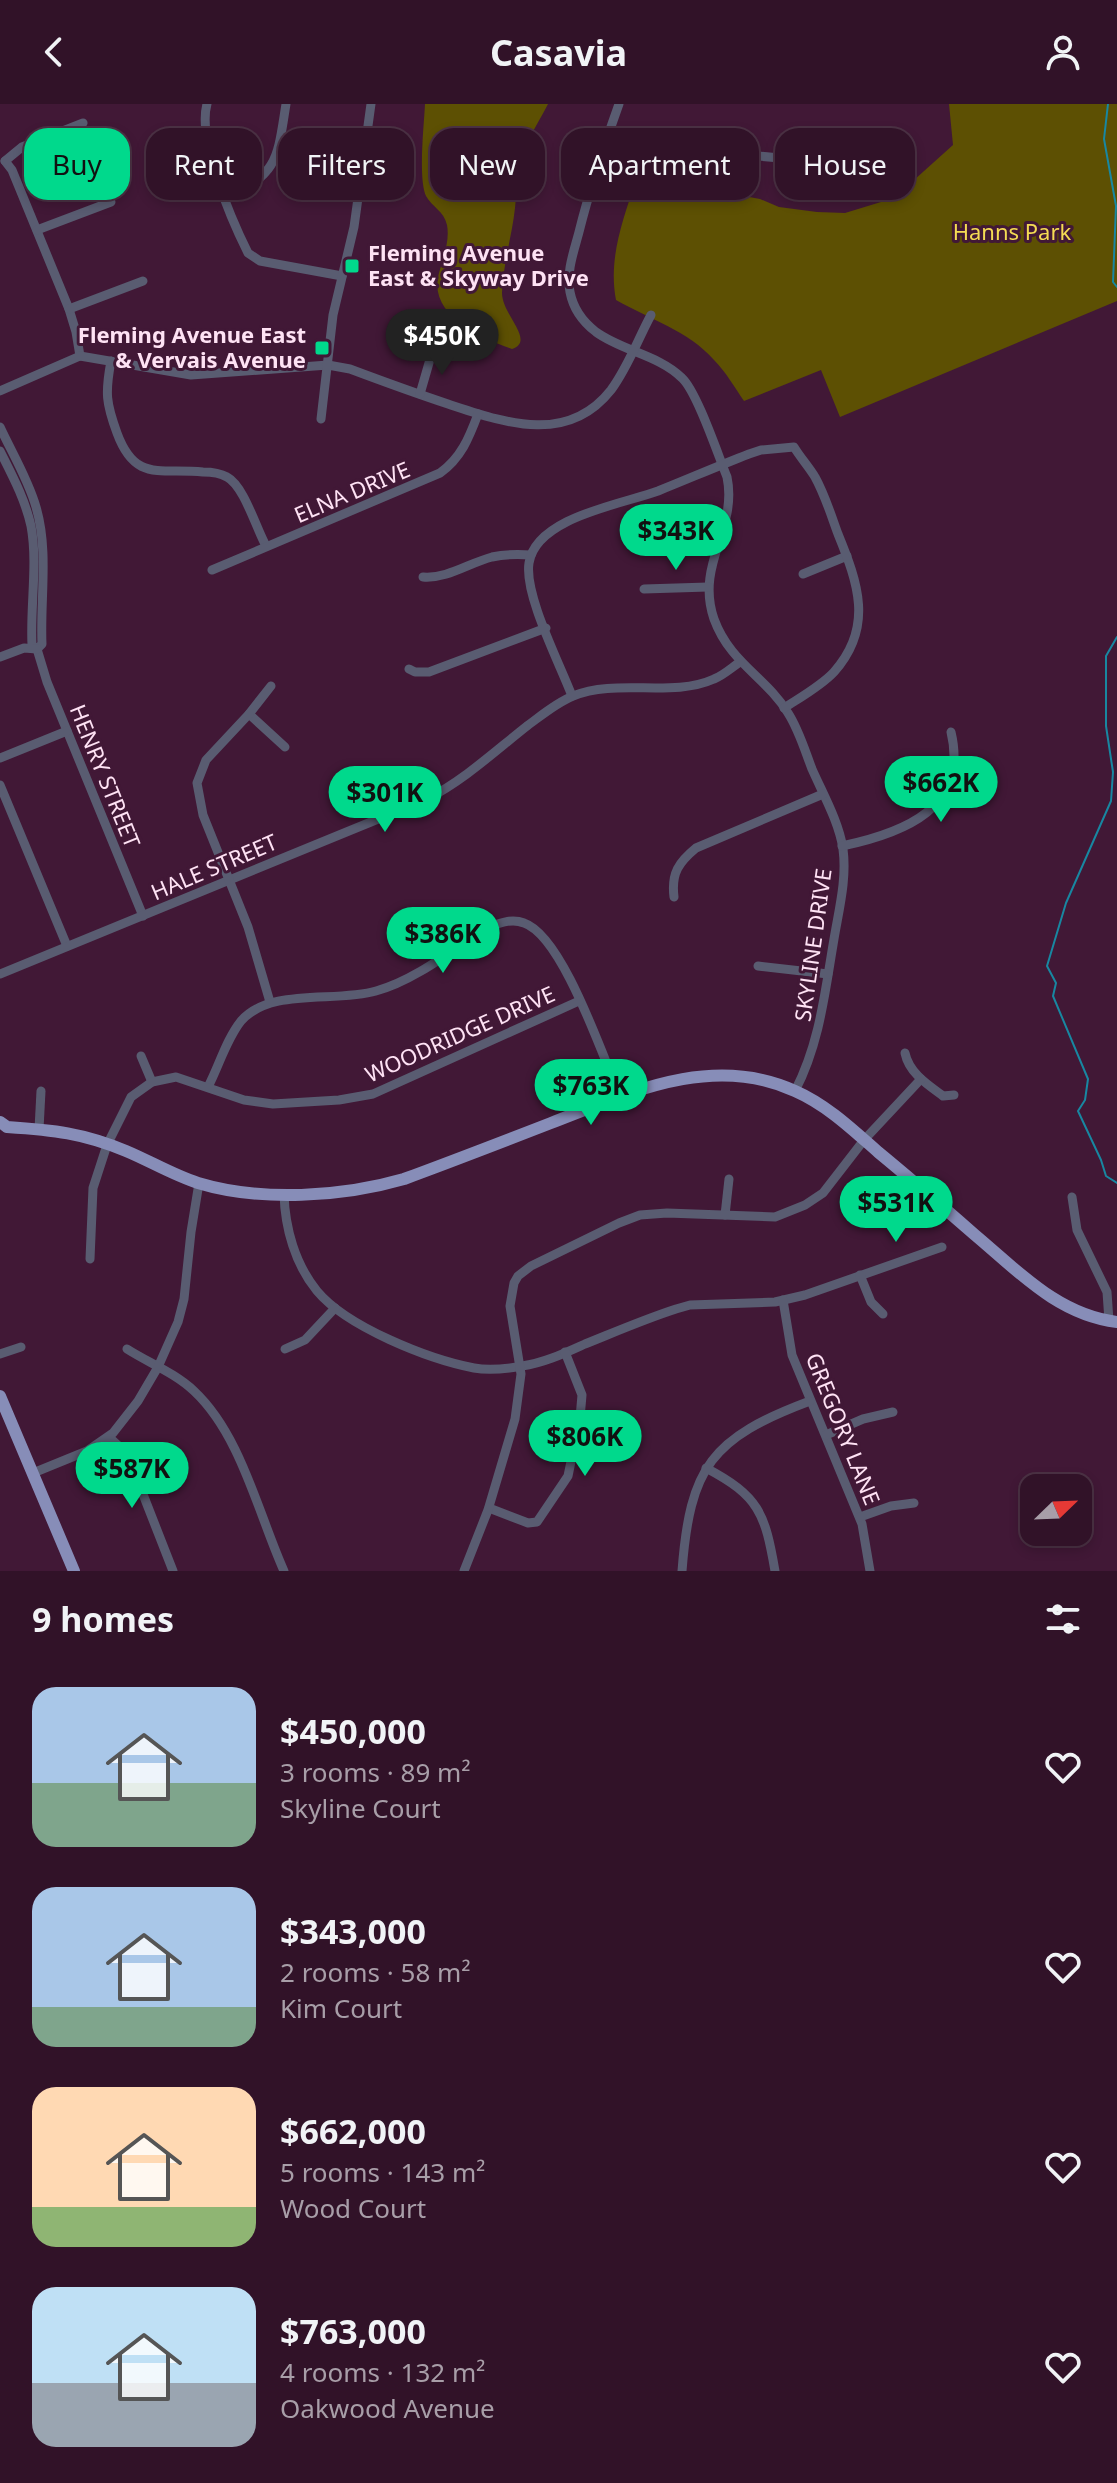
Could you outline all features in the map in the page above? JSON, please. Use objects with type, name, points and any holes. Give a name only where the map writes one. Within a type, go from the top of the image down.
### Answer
[{"type":"main road","points":[[2,1127],[64,1131],[199,1183],[258,1194],[327,1193],[392,1183],[620,1096],[670,1081],[720,1075],[769,1082],[795,1091],[835,1116],[1032,1284],[1076,1311],[1113,1322]]},
{"type":"main road","points":[[0,1396],[74,1571]]},
{"type":"street","points":[[205,128],[207,104]]},
{"type":"street","points":[[262,177],[277,155],[286,104]]},
{"type":"street","points":[[321,419],[333,315],[354,227],[371,104]]},
{"type":"street","name":"SKYLINE DRIVE","points":[[610,128],[619,104]]},
{"type":"street","points":[[80,356],[69,309],[12,170],[3,160],[22,147],[83,123]]},
{"type":"street","points":[[226,200],[239,236],[254,259],[342,276]]},
{"type":"street","name":"SKYLINE DRIVE","points":[[586,200],[572,258],[569,282],[573,302],[589,326],[605,338],[667,367],[688,384],[730,489],[730,505],[712,558],[708,587],[718,627],[740,662],[791,717],[842,846],[843,883],[815,1044],[795,1091]]},
{"type":"street","points":[[37,230],[111,202]]},
{"type":"street","points":[[69,309],[143,281]]},
{"type":"street","points":[[0,391],[80,356],[191,375],[328,365],[350,369],[508,424],[544,425],[586,412],[610,391],[651,315]]},
{"type":"street","points":[[420,394],[433,349]]},
{"type":"street","points":[[111,361],[107,406],[121,445],[132,463],[145,469],[209,472],[226,476],[236,485],[266,546]]},
{"type":"street","name":"ELNA DRIVE","points":[[212,570],[440,473],[462,452],[478,414]]},
{"type":"street","name":"HENRY STREET","points":[[0,427],[30,489],[41,528],[42,644],[37,649]]},
{"type":"street","points":[[572,696],[533,596],[529,575],[531,555],[548,534],[561,525],[610,504],[654,492],[761,450],[794,447],[814,475],[847,556],[859,593],[859,618],[853,642],[835,671],[784,708]]},
{"type":"street","name":"HENRY STREET","points":[[0,451],[20,494],[31,528],[32,645],[37,649],[47,682],[143,916]]},
{"type":"street","points":[[423,577],[434,578],[500,556],[531,555]]},
{"type":"street","points":[[803,574],[847,556]]},
{"type":"street","points":[[644,589],[708,587]]},
{"type":"street","points":[[409,669],[429,672],[546,628]]},
{"type":"street","points":[[0,657],[24,648],[37,649]]},
{"type":"street","name":"HALE STREET","points":[[0,974],[449,788],[547,711],[572,696],[619,688],[703,683],[724,674],[740,662]]},
{"type":"street","points":[[270,1002],[248,927],[203,815],[197,783],[206,760],[271,686]]},
{"type":"street","points":[[249,714],[285,747]]},
{"type":"street","points":[[0,758],[67,731]]},
{"type":"street","points":[[842,846],[895,830],[929,813],[936,806],[949,785],[952,772],[954,746],[951,732]]},
{"type":"street","points":[[0,785],[67,946]]},
{"type":"street","points":[[674,897],[672,884],[675,871],[696,848],[823,794]]},
{"type":"street","points":[[208,1087],[232,1034],[242,1020],[270,1002],[378,991],[404,980],[488,927],[514,921],[539,931],[559,958],[620,1096]]},
{"type":"street","points":[[758,966],[828,974]]},
{"type":"street","name":"WOODRIDGE DRIVE","points":[[152,1082],[176,1077],[244,1100],[273,1104],[339,1100],[373,1094],[579,1001]]},
{"type":"street","points":[[905,1053],[907,1063],[921,1079],[943,1096],[954,1095]]},
{"type":"street","points":[[90,1259],[93,1188],[107,1145],[131,1097],[152,1082],[141,1056]]},
{"type":"street","points":[[464,1571],[489,1508],[515,1419],[520,1367],[511,1294],[518,1276],[531,1266],[640,1215],[775,1217],[805,1205],[823,1193],[864,1140],[921,1079]]},
{"type":"street","points":[[39,1129],[41,1091]]},
{"type":"street","points":[[725,1215],[729,1179]]},
{"type":"street","points":[[33,1473],[87,1451],[109,1437],[126,1418],[158,1367],[178,1322],[184,1299],[199,1183]]},
{"type":"street","points":[[284,1194],[285,1213],[296,1254],[318,1291],[335,1308],[360,1325],[448,1360],[473,1368],[494,1370],[539,1363],[650,1317],[690,1305],[783,1300],[942,1247]]},
{"type":"street","points":[[1072,1197],[1077,1230],[1107,1292],[1113,1322]]},
{"type":"street","points":[[860,1275],[871,1302],[883,1314]]},
{"type":"street","name":"GREGORY LANE","points":[[783,1300],[792,1355],[860,1517],[867,1541],[870,1571]]},
{"type":"street","points":[[285,1349],[305,1340],[335,1308]]},
{"type":"street","points":[[0,1354],[21,1347]]},
{"type":"street","points":[[127,1349],[176,1377],[216,1415],[250,1486],[284,1571]]},
{"type":"street","points":[[489,1508],[528,1523],[537,1522],[564,1485],[571,1467],[582,1402],[580,1388],[565,1352]]},
{"type":"street","points":[[682,1571],[693,1495],[706,1468],[732,1440],[810,1401]]},
{"type":"street","points":[[826,1435],[863,1419],[893,1412]]},
{"type":"street","points":[[109,1437],[130,1461],[173,1571]]},
{"type":"street","points":[[706,1468],[742,1489],[758,1508],[775,1571]]},
{"type":"street","points":[[860,1517],[891,1506],[914,1503]]},
{"type":"green space","points":[[425,104],[548,104],[535,128],[430,128],[430,200],[516,200],[502,293],[521,340],[512,349],[459,323],[441,301],[437,288],[448,231],[443,216],[426,196],[422,151]]},
{"type":"green space","name":"Hanns Park","points":[[949,104],[1117,104],[1117,301],[840,417],[821,370],[744,401],[722,370],[693,341],[616,300],[615,254],[630,200],[759,199],[779,207],[845,213],[887,200],[915,200],[915,179],[953,145]]},
{"type":"waterway","points":[[1108,104],[1104,139],[1116,206],[1113,282],[1117,287]]},
{"type":"waterway","points":[[1117,637],[1106,656],[1106,726],[1113,772],[1111,801],[1066,903],[1047,966],[1056,983],[1053,996],[1088,1079],[1085,1100],[1078,1111],[1106,1176],[1117,1183]]},
{"type":"place","name":"Fleming Avenue East & Skyway Drive","points":[[352,266]]},
{"type":"place","name":"Fleming Avenue East & Vervais Avenue","points":[[322,348]]}]
